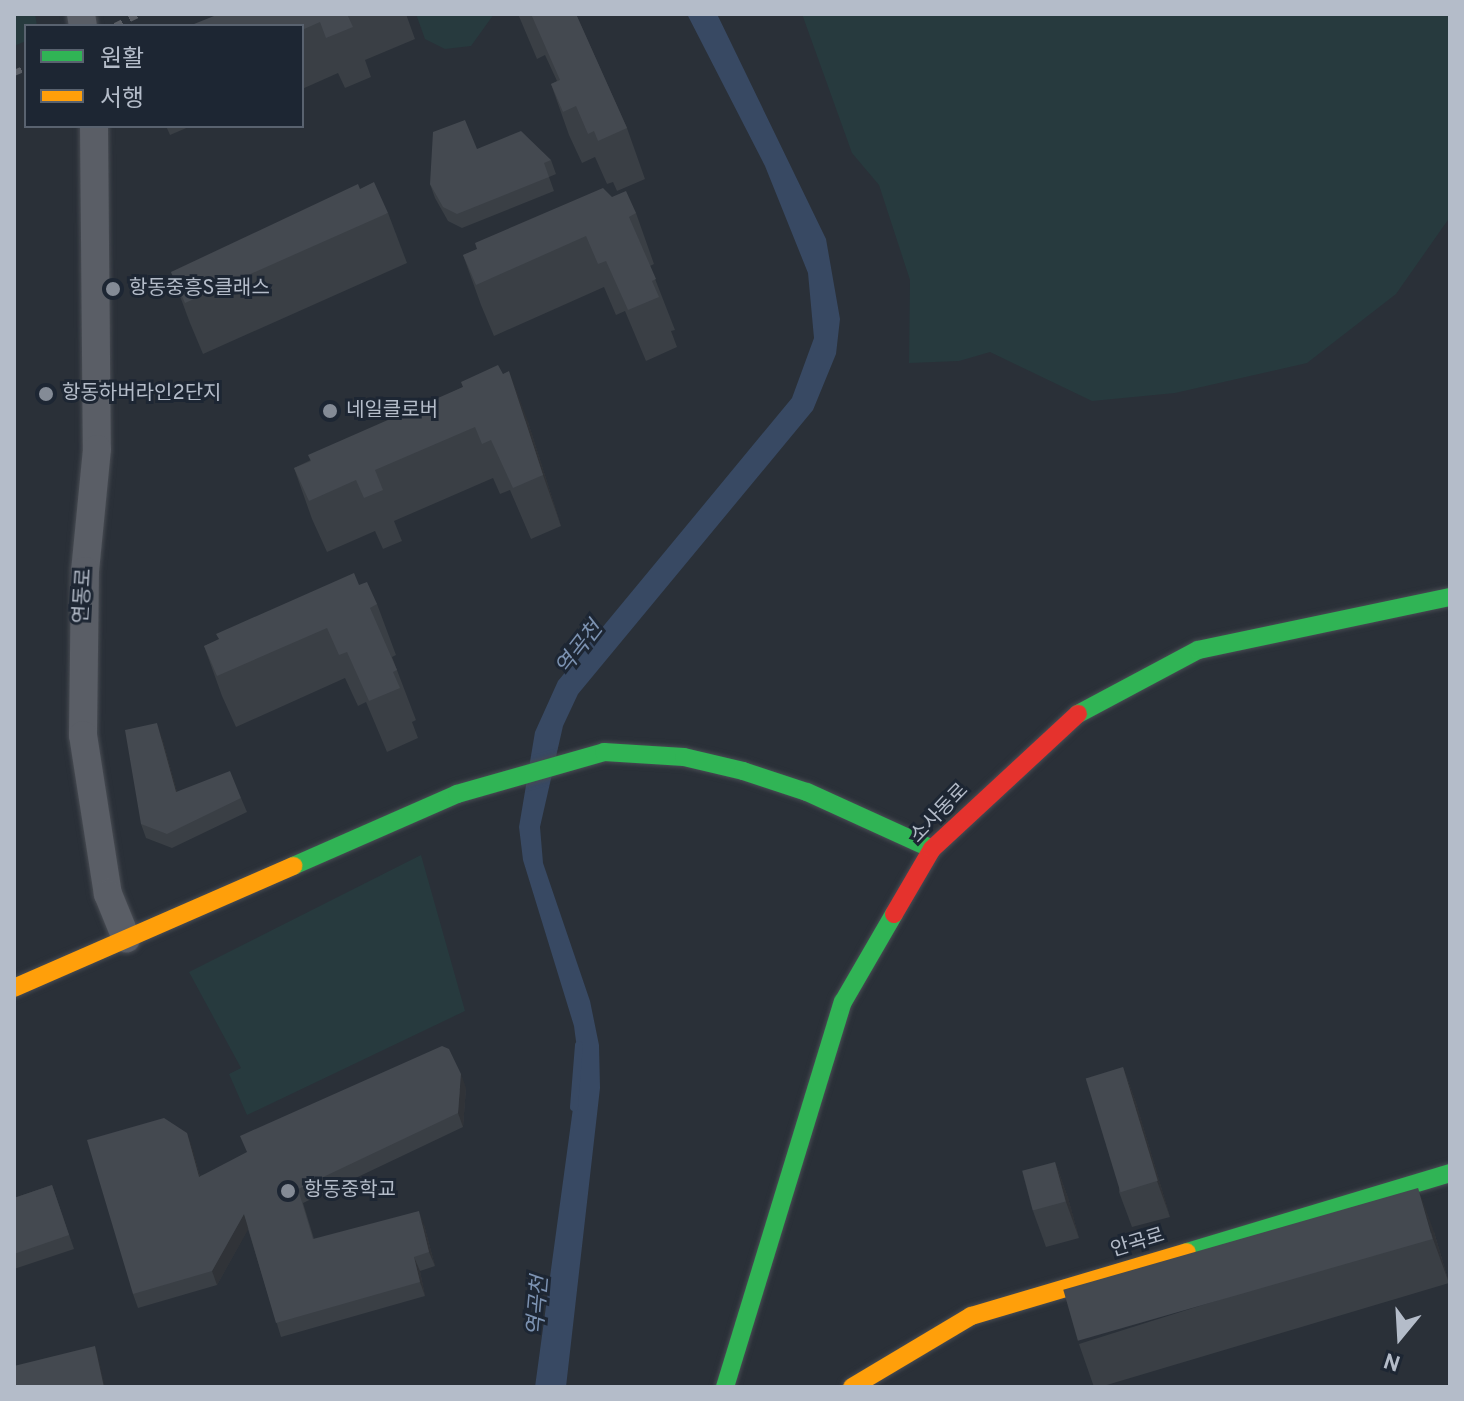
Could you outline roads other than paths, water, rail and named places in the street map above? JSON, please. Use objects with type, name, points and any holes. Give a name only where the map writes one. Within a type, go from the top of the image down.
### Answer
[{"type":"street","name":"연동로","points":[[94,128],[97,449],[84,601],[83,735],[108,894],[126,938]]},
{"type":"street","name":"소사동로","points":[[725,1387],[843,1002],[932,849],[1066,721],[1198,650],[1450,597]]},
{"type":"street","points":[[14,988],[457,794],[604,752],[645,754],[743,771],[807,792],[932,849]]},
{"type":"street","name":"안곡로","points":[[852,1387],[971,1316],[1450,1173]]},
{"type":"water","points":[[687,14],[717,14],[826,239],[840,319],[836,354],[813,410],[578,694],[563,726],[540,827],[543,863],[590,1001],[599,1045],[600,1088],[566,1387],[535,1387],[579,1064],[574,1026],[523,860],[519,827],[535,732],[558,681],[792,398],[814,338],[808,273],[765,166]]},
{"type":"waterway","name":"역곡천","points":[[574,1107],[579,1045]]},
{"type":"railway","points":[[119,24],[140,14]]},
{"type":"railway","points":[[14,73],[24,69]]},
{"type":"place","name":"항동중흥S클래스","points":[[113,289]]},
{"type":"place","name":"항동하버라인2단지","points":[[46,394]]},
{"type":"place","name":"네일클로버","points":[[330,411]]},
{"type":"place","name":"항동중학교","points":[[288,1191]]}]
